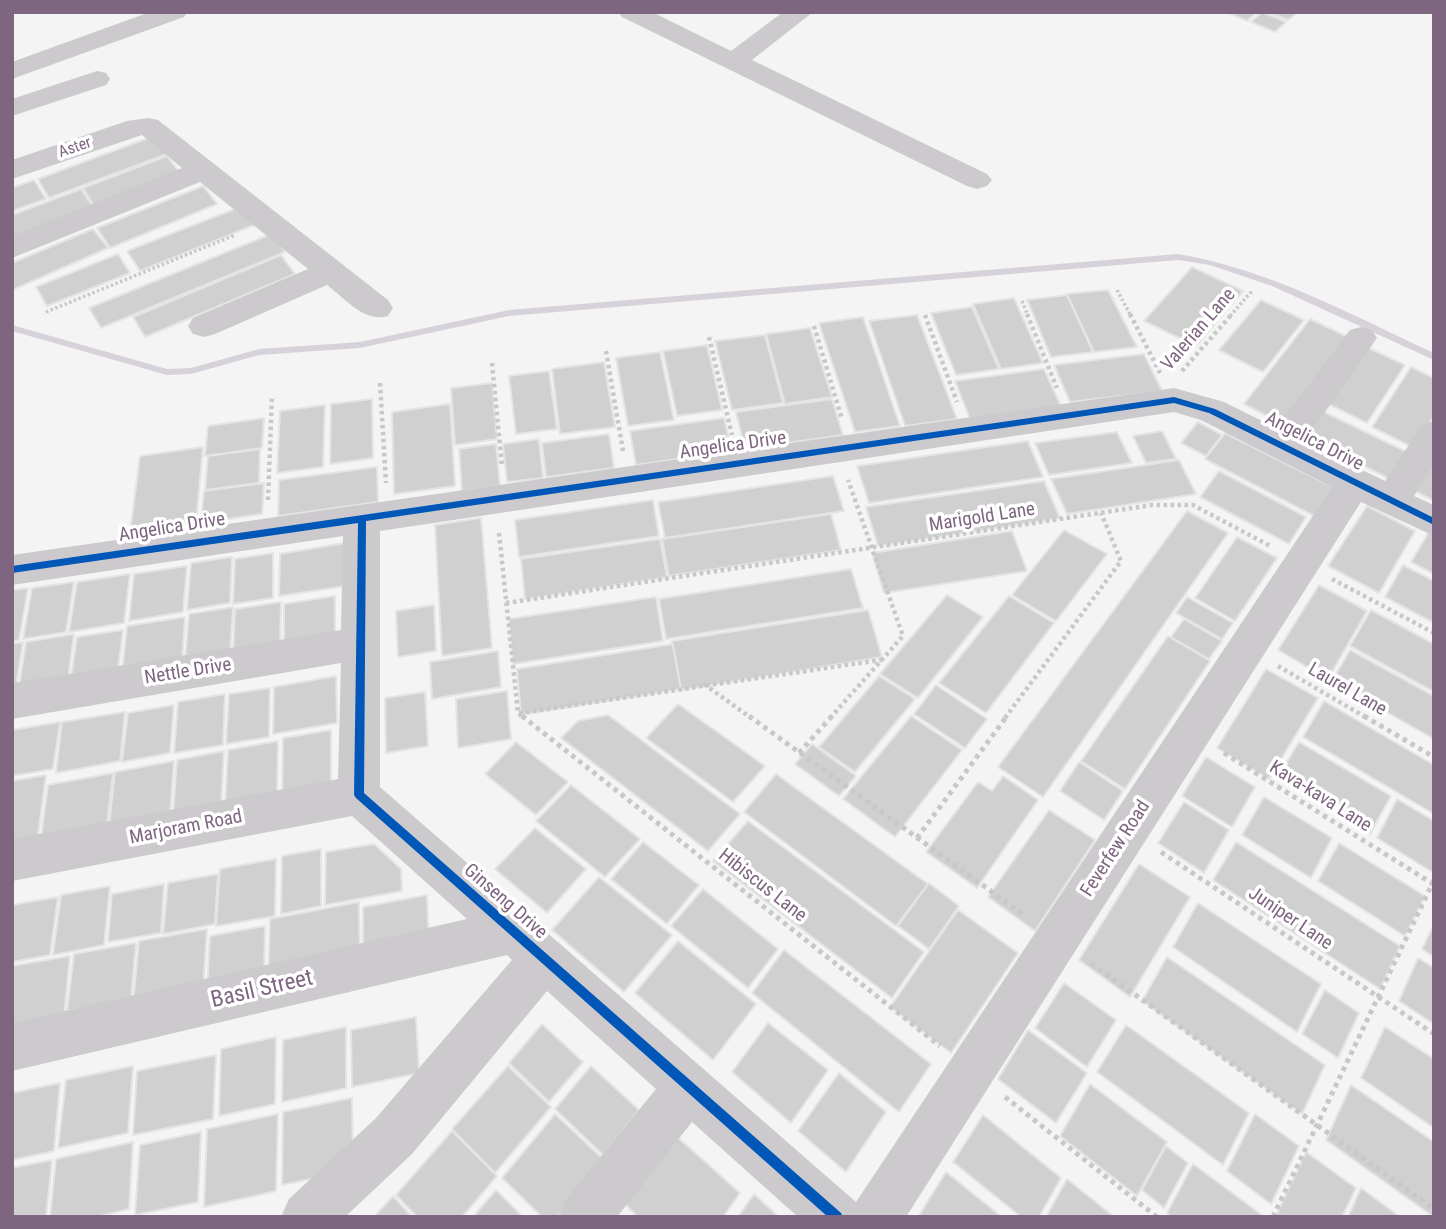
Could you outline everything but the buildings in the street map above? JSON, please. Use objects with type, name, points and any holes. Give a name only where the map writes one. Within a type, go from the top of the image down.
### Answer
[{"type":"street","points":[[12,71],[175,12]]},
{"type":"street","points":[[631,12],[977,180]]},
{"type":"street","points":[[733,62],[800,12]]},
{"type":"street","points":[[12,108],[96,79]]},
{"type":"street","name":"Aster","points":[[12,170],[137,127],[148,126],[203,170]]},
{"type":"street","points":[[12,248],[203,170],[377,308]]},
{"type":"street","points":[[204,326],[331,271]]},
{"type":"street","points":[[1282,446],[1361,338]]},
{"type":"street","name":"Angelica Drive","points":[[12,570],[500,496],[1068,415],[1171,394],[1200,405],[1434,522]]},
{"type":"street","name":"Feverfew Road","points":[[876,1217],[1302,563],[1434,434]]},
{"type":"street","points":[[359,795],[363,643],[375,516]]},
{"type":"street","name":"Nettle Drive","points":[[12,701],[363,643]]},
{"type":"street","name":"Marjoram Road","points":[[12,860],[359,795]]},
{"type":"street","name":"Ginseng Drive","points":[[359,795],[837,1217]]},
{"type":"street","points":[[302,1215],[394,1136],[528,945]]},
{"type":"street","name":"Basil Street","points":[[12,1047],[528,945]]},
{"type":"street","points":[[584,1217],[689,1087]]},
{"type":"path","points":[[46,312],[268,222]]},
{"type":"path","points":[[1116,290],[1171,394]]},
{"type":"path","points":[[1022,301],[1068,415]]},
{"type":"path","points":[[925,315],[967,429]]},
{"type":"path","points":[[799,753],[902,636],[872,550],[814,326]]},
{"type":"path","points":[[709,337],[739,463]]},
{"type":"path","points":[[606,351],[628,478]]},
{"type":"path","points":[[492,363],[506,603],[518,713],[881,660]]},
{"type":"path","points":[[375,516],[380,383]]},
{"type":"path","points":[[267,531],[272,396]]},
{"type":"path","points":[[917,838],[1121,561],[1101,513]]},
{"type":"path","points":[[1273,1217],[1433,882]]},
{"type":"waterway","points":[[12,328],[167,372],[191,371],[259,352],[360,345],[509,313],[1178,257],[1210,262],[1275,284],[1434,357]]},
{"type":"cycle path","points":[[12,570],[1174,400],[1212,411],[1434,522]]},
{"type":"cycle path","points":[[362,518],[359,795],[837,1217]]}]
